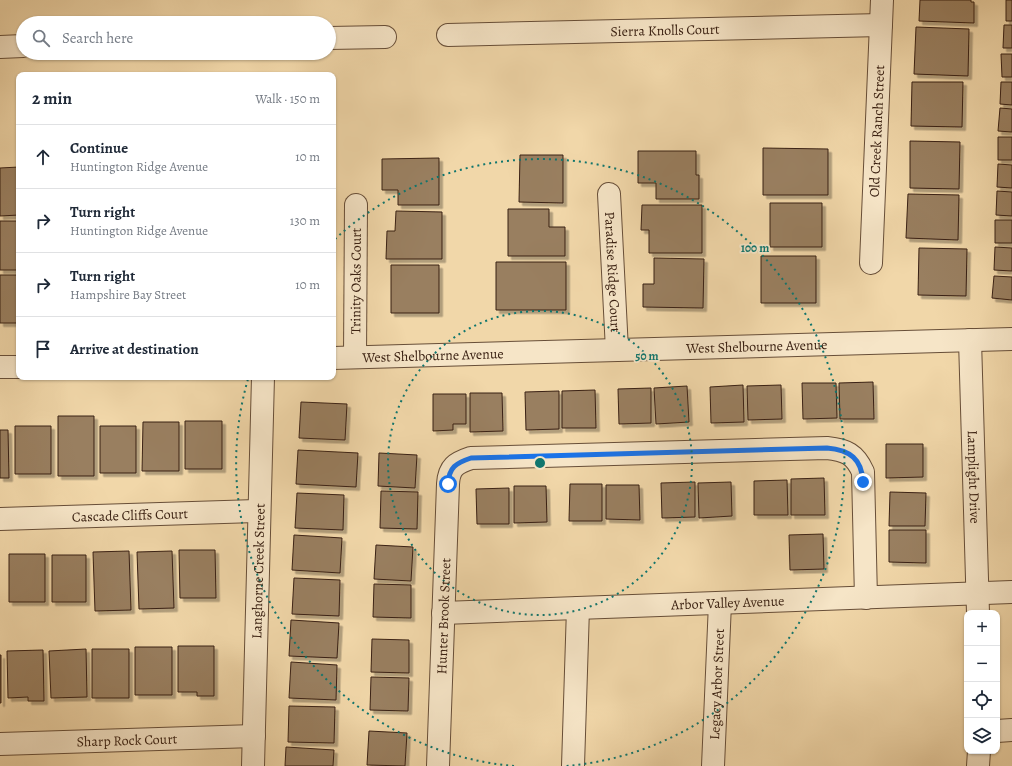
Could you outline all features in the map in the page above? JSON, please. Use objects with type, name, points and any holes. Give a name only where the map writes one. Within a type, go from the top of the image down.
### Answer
[{"type":"street","name":"Old Creek Ranch Street","points":[[871,263],[882,0]]},
{"type":"street","name":"Sierra Knolls Court","points":[[448,35],[881,26]]},
{"type":"street","points":[[336,38],[385,36]]},
{"type":"street","points":[[0,47],[16,46]]},
{"type":"street","name":"Paradise Ridge Court","points":[[609,194],[617,350]]},
{"type":"street","name":"Trinity Oaks Court","points":[[354,357],[356,205]]},
{"type":"street","name":"West Shelbourne Avenue","points":[[336,358],[1012,339]]},
{"type":"street","name":"Lamplight Drive","points":[[970,340],[978,603]]},
{"type":"street","points":[[0,367],[16,367]]},
{"type":"street","name":"Langhorne Creek Street","points":[[253,766],[263,380]]},
{"type":"street","name":"Hunter Brook Street","points":[[438,766],[448,484],[449,474],[453,467],[460,462],[471,458],[827,448],[846,452],[859,463],[863,472],[866,598]]},
{"type":"street","name":"Cascade Cliffs Court","points":[[0,519],[260,511]]},
{"type":"street","name":"Arbor Valley Avenue","points":[[443,613],[866,598],[978,603],[1012,592]]},
{"type":"street","name":"Legacy Arbor Street","points":[[713,766],[720,603]]},
{"type":"street","points":[[573,766],[578,608]]},
{"type":"street","points":[[1000,731],[1012,730]]},
{"type":"street","name":"Sharp Rock Court","points":[[0,744],[254,736]]},
{"type":"street","points":[[978,766],[979,754]]},
{"type":"building","points":[[920,0],[971,0],[971,2],[974,2],[974,23],[919,21]]},
{"type":"building","points":[[1006,0],[1012,0],[1012,21],[1006,21]]},
{"type":"building","points":[[1004,25],[1012,25],[1012,48],[1003,48]]},
{"type":"building","points":[[916,27],[969,29],[968,76],[914,74]]},
{"type":"building","points":[[1001,54],[1012,54],[1012,77],[1002,77]]},
{"type":"building","points":[[912,82],[963,82],[962,127],[911,126]]},
{"type":"building","points":[[1001,82],[1012,82],[1012,105],[1000,104]]},
{"type":"building","points":[[1000,108],[1012,109],[1012,132],[998,131]]},
{"type":"building","points":[[998,137],[1012,137],[1012,160],[998,160]]},
{"type":"building","points":[[910,141],[960,142],[959,189],[910,188]]},
{"type":"building","points":[[763,148],[828,149],[828,195],[763,195]]},
{"type":"building","points":[[638,151],[696,151],[696,175],[699,175],[699,199],[656,199],[656,183],[638,183]]},
{"type":"building","points":[[520,155],[563,155],[563,203],[519,202]]},
{"type":"building","points":[[439,158],[439,205],[398,205],[398,190],[382,190],[382,159]]},
{"type":"building","points":[[998,164],[1012,165],[1012,188],[997,187]]},
{"type":"building","points":[[16,167],[16,215],[0,216],[0,168]]},
{"type":"building","points":[[997,191],[1012,192],[1012,216],[996,215]]},
{"type":"building","points":[[908,194],[959,195],[958,240],[906,238]]},
{"type":"building","points":[[770,203],[822,203],[822,247],[770,247]]},
{"type":"building","points":[[642,205],[702,205],[702,253],[649,253],[649,230],[641,230]]},
{"type":"building","points":[[508,209],[549,209],[549,227],[565,227],[565,256],[508,256]]},
{"type":"building","points":[[396,211],[442,212],[442,259],[386,259],[387,231],[395,231]]},
{"type":"building","points":[[995,220],[1012,220],[1012,243],[995,243]]},
{"type":"building","points":[[0,221],[16,221],[16,270],[0,270]]},
{"type":"building","points":[[995,247],[1012,248],[1012,271],[994,270]]},
{"type":"building","points":[[919,248],[967,249],[966,296],[918,295]]},
{"type":"building","points":[[761,256],[816,256],[816,303],[761,303]]},
{"type":"building","points":[[654,258],[704,259],[703,308],[643,307],[643,284],[654,284]]},
{"type":"building","points":[[496,262],[566,262],[566,310],[496,310]]},
{"type":"building","points":[[391,265],[439,265],[439,313],[391,313]]},
{"type":"building","points":[[0,275],[16,275],[16,323],[0,323]]},
{"type":"building","points":[[994,276],[1012,277],[1012,300],[992,298]]},
{"type":"building","points":[[873,382],[874,419],[840,419],[839,383]]},
{"type":"building","points":[[802,383],[836,383],[837,418],[803,419]]},
{"type":"building","points":[[743,385],[744,422],[711,423],[710,387]]},
{"type":"building","points":[[781,385],[782,419],[748,420],[747,386]]},
{"type":"building","points":[[687,386],[689,422],[656,424],[654,388]]},
{"type":"building","points":[[651,388],[651,423],[619,424],[618,389]]},
{"type":"building","points":[[595,390],[596,428],[562,428],[562,391]]},
{"type":"building","points":[[559,391],[559,429],[526,430],[525,392]]},
{"type":"building","points":[[470,393],[502,393],[503,431],[470,432]]},
{"type":"building","points":[[433,394],[466,394],[466,424],[453,424],[453,430],[433,431]]},
{"type":"building","points":[[301,402],[347,404],[345,440],[299,438]]},
{"type":"building","points":[[58,416],[94,416],[94,476],[58,476]]},
{"type":"building","points":[[185,421],[222,421],[222,469],[185,469]]},
{"type":"building","points":[[143,422],[179,422],[179,471],[142,471]]},
{"type":"building","points":[[15,426],[51,426],[51,474],[15,474]]},
{"type":"building","points":[[100,426],[136,426],[136,473],[100,473]]},
{"type":"building","points":[[0,430],[8,430],[9,478],[0,478]]},
{"type":"building","points":[[886,444],[923,444],[923,477],[886,478]]},
{"type":"building","points":[[298,450],[358,453],[356,487],[296,484]]},
{"type":"building","points":[[379,453],[417,455],[415,488],[378,486]]},
{"type":"building","points":[[824,478],[825,515],[791,515],[791,479]]},
{"type":"building","points":[[787,480],[788,515],[754,515],[754,481]]},
{"type":"building","points":[[695,482],[695,517],[662,518],[661,483]]},
{"type":"building","points":[[731,482],[732,516],[699,518],[698,483]]},
{"type":"building","points":[[570,484],[602,484],[602,521],[569,521]]},
{"type":"building","points":[[606,485],[639,485],[640,520],[606,519]]},
{"type":"building","points":[[514,486],[546,486],[547,522],[514,523]]},
{"type":"building","points":[[509,488],[509,524],[477,524],[476,489]]},
{"type":"building","points":[[381,491],[418,492],[417,529],[380,528]]},
{"type":"building","points":[[890,492],[926,493],[925,526],[889,526]]},
{"type":"building","points":[[297,493],[344,495],[343,530],[295,528]]},
{"type":"building","points":[[889,530],[926,530],[926,563],[889,562]]},
{"type":"building","points":[[823,534],[824,569],[790,570],[789,535]]},
{"type":"building","points":[[294,535],[342,538],[340,573],[292,570]]},
{"type":"building","points":[[376,545],[413,547],[411,581],[374,579]]},
{"type":"building","points":[[179,550],[215,550],[216,598],[180,598]]},
{"type":"building","points":[[129,551],[131,610],[95,611],[93,552]]},
{"type":"building","points":[[172,551],[174,608],[139,609],[137,552]]},
{"type":"building","points":[[9,554],[45,554],[45,602],[9,602]]},
{"type":"building","points":[[52,555],[86,555],[86,602],[52,602]]},
{"type":"building","points":[[294,578],[340,580],[339,616],[292,614]]},
{"type":"building","points":[[374,584],[411,585],[411,618],[373,617]]},
{"type":"building","points":[[291,620],[339,623],[337,658],[289,656]]},
{"type":"building","points":[[372,639],[409,640],[409,673],[371,672]]},
{"type":"building","points":[[178,646],[214,646],[214,696],[197,696],[197,692],[178,692]]},
{"type":"building","points":[[135,647],[172,647],[172,695],[135,695]]},
{"type":"building","points":[[86,649],[87,697],[51,698],[49,651]]},
{"type":"building","points":[[92,649],[129,649],[129,698],[92,698]]},
{"type":"building","points":[[43,650],[44,701],[28,701],[28,697],[8,698],[7,651]]},
{"type":"building","points":[[1,655],[1,703],[0,703]]},
{"type":"building","points":[[291,662],[337,665],[336,700],[289,698]]},
{"type":"building","points":[[371,677],[409,678],[408,711],[370,710]]},
{"type":"building","points":[[289,706],[335,707],[334,743],[288,742]]},
{"type":"building","points":[[369,731],[407,733],[405,766],[367,765]]},
{"type":"building","points":[[286,747],[334,750],[333,766],[285,766]]},
{"type":"route","points":[[448,484],[449,474],[453,467],[460,462],[471,458],[804,450],[827,448],[846,452],[853,457],[859,463],[863,472],[863,482]]}]
